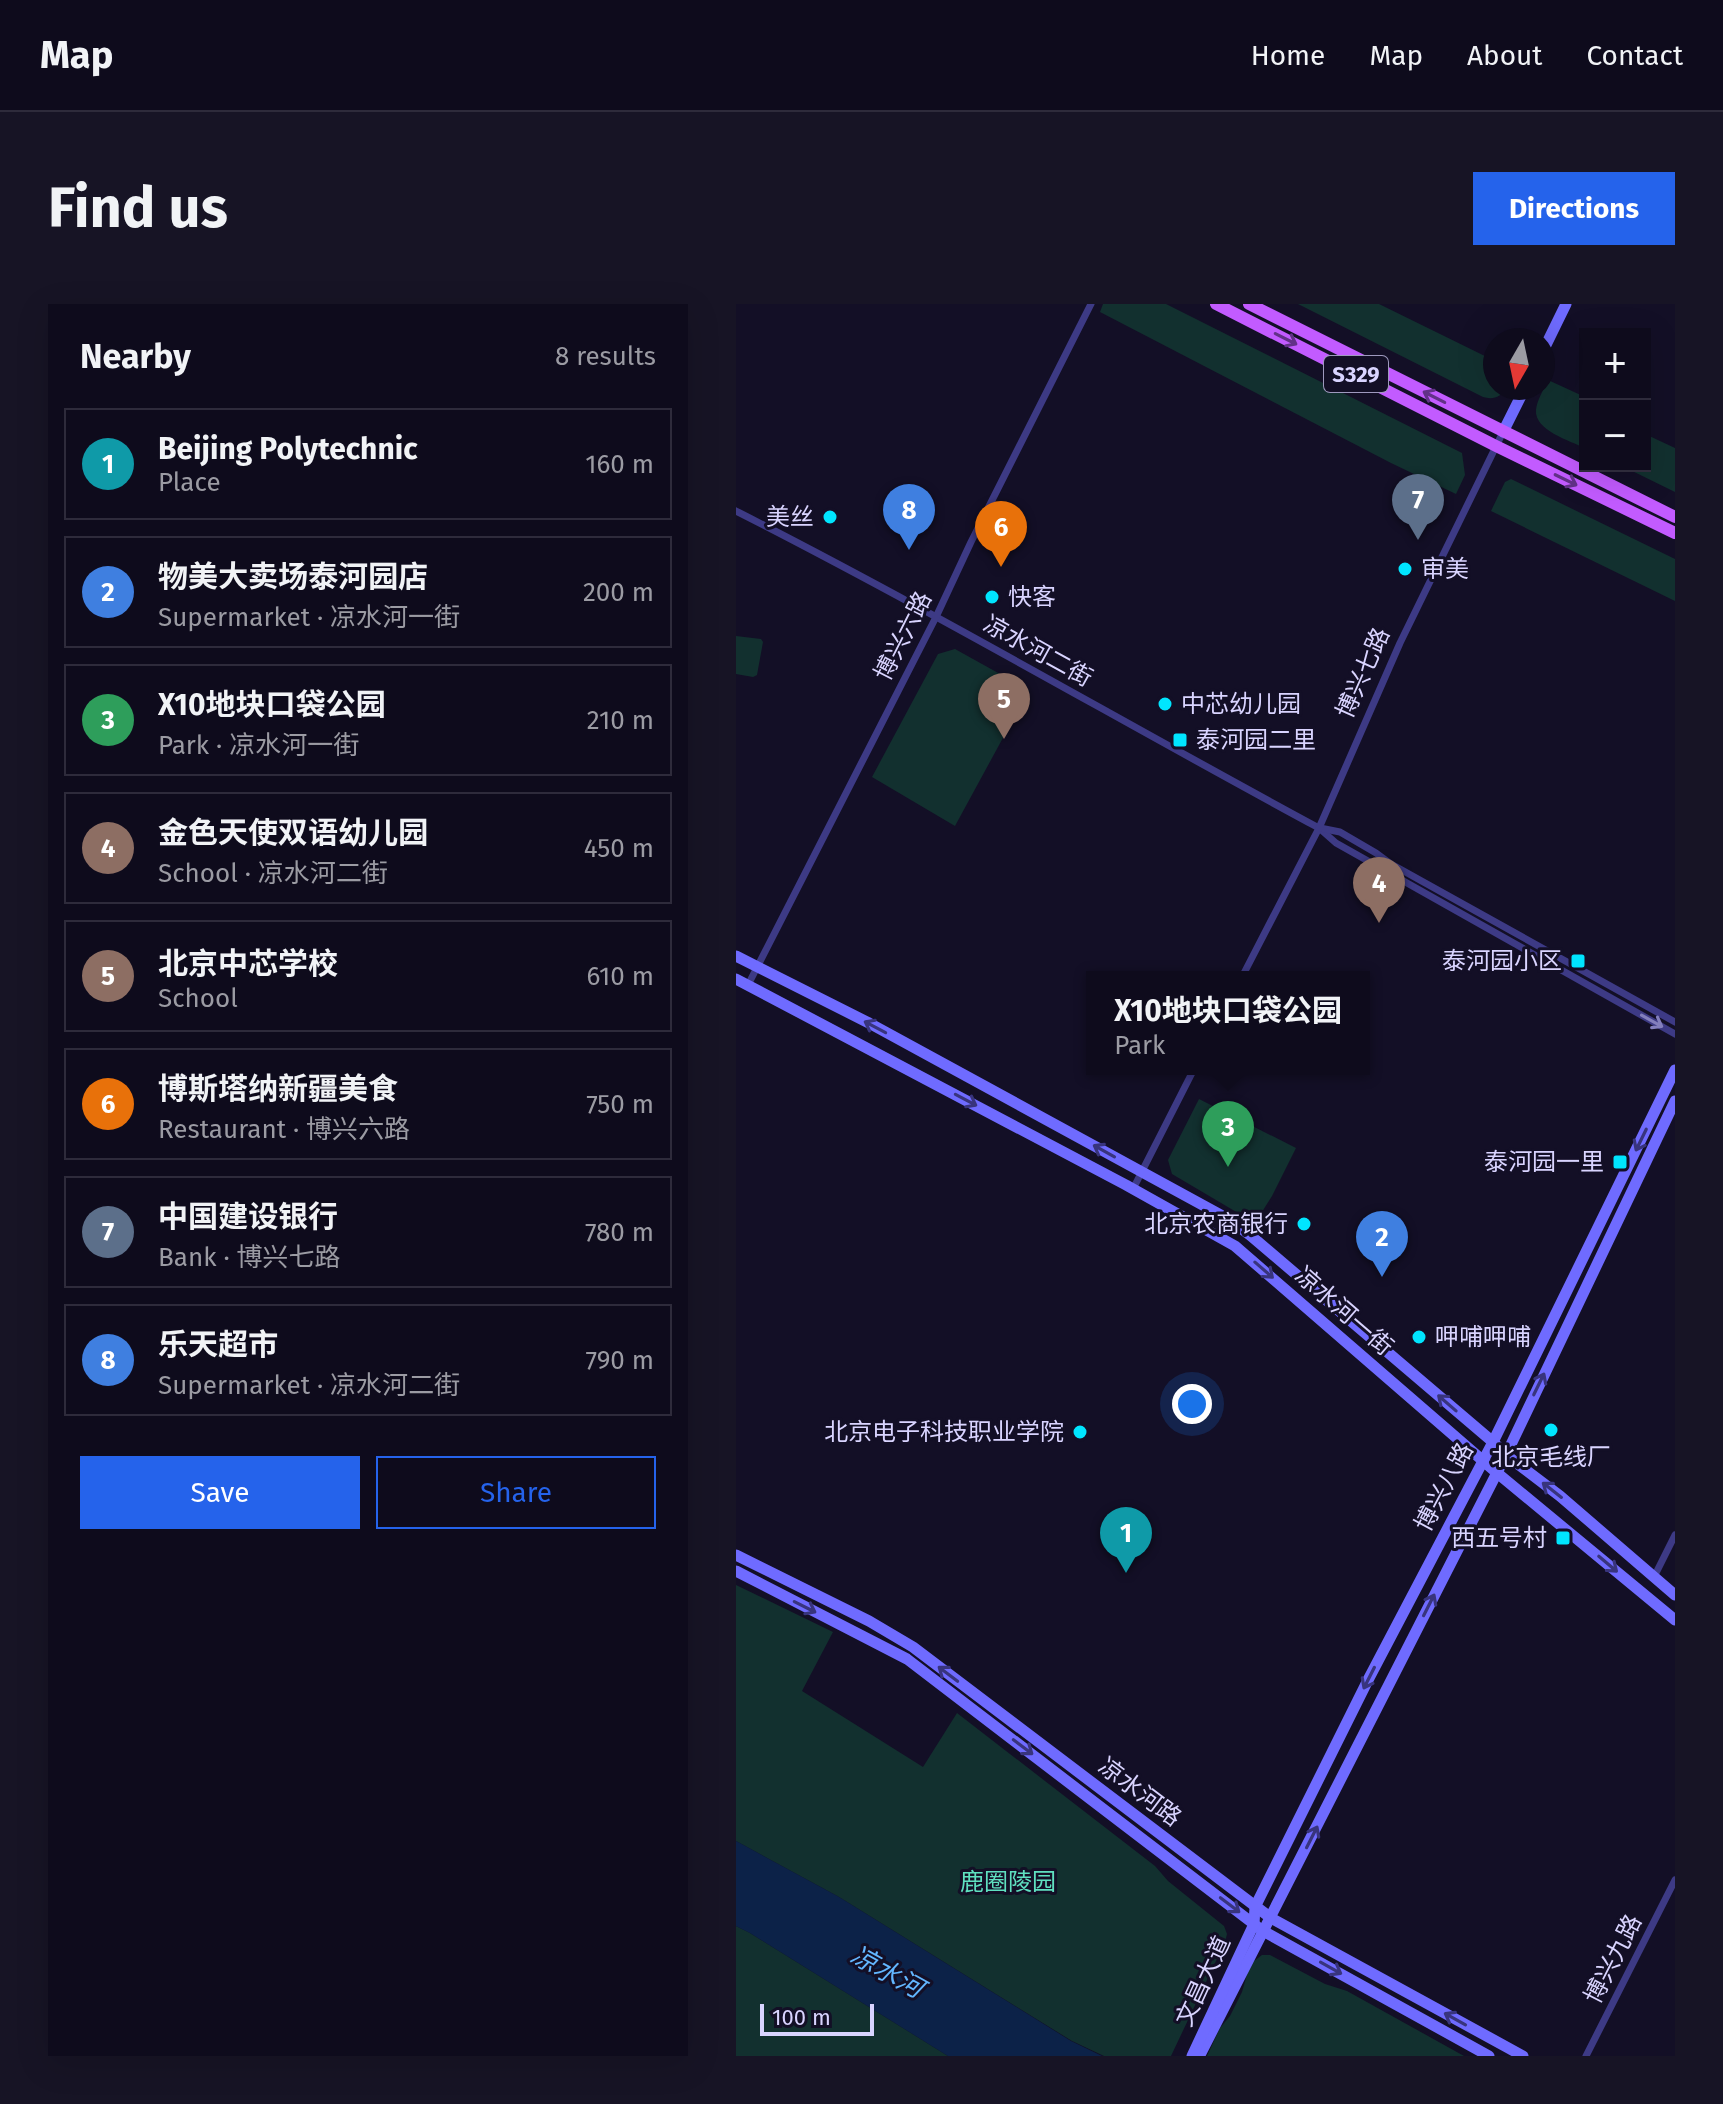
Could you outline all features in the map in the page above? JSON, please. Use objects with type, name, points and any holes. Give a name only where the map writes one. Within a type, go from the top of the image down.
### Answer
[{"type":"main road","name":"S329","points":[[1216,304],[1675,533]]},
{"type":"main road","name":"S329","points":[[1249,304],[1675,517]]},
{"type":"main road","points":[[1554,328],[1566,304]]},
{"type":"main road","name":"博兴七路","points":[[1503,432],[1519,400]]},
{"type":"main road","name":"凉水河一街","points":[[736,956],[869,1023],[1230,1220],[1675,1595]]},
{"type":"main road","name":"凉水河一街","points":[[736,979],[1235,1246],[1496,1472],[1675,1620]]},
{"type":"main road","name":"博兴八路","points":[[1675,1070],[1493,1442],[1368,1680],[1255,1907],[1258,1927],[1271,1918],[1506,1455],[1675,1101]]},
{"type":"main road","points":[[1167,1209],[1167,1196],[1178,1191]]},
{"type":"main road","name":"凉水河路","points":[[736,1555],[869,1621],[913,1647],[1271,1918],[1523,2056]]},
{"type":"main road","name":"凉水河路","points":[[736,1571],[907,1659],[1258,1927],[1489,2056]]},
{"type":"main road","name":"文昌大道","points":[[1192,2056],[1258,1927]]},
{"type":"main road","name":"文昌大道","points":[[1200,2056],[1258,1927]]},
{"type":"street","name":"博兴六路","points":[[748,985],[1091,304]]},
{"type":"street","name":"博兴七路","points":[[1245,971],[1319,828],[1400,643],[1503,432]]},
{"type":"street","name":"凉水河二街","points":[[736,511],[936,617],[1319,828],[1336,843],[1675,1034]]},
{"type":"street","name":"凉水河二街","points":[[1319,828],[1340,832],[1391,864],[1675,1022]]},
{"type":"street","points":[[1133,1189],[1191,1075]]},
{"type":"street","points":[[1654,1577],[1675,1535]]},
{"type":"street","name":"博兴九路","points":[[1586,2056],[1675,1880]]},
{"type":"green space","points":[[1103,304],[1166,304],[1462,453],[1465,475],[1456,494],[1100,312]]},
{"type":"green space","points":[[1298,304],[1379,304],[1483,355],[1483,397]]},
{"type":"green space","points":[[1555,383],[1579,394],[1579,445],[1554,434],[1541,423],[1536,410],[1538,402],[1555,400]]},
{"type":"green space","points":[[1651,437],[1675,448],[1675,492],[1634,472],[1651,472]]},
{"type":"green space","points":[[1511,479],[1675,559],[1675,601],[1491,511],[1505,482]]},
{"type":"green space","points":[[736,636],[761,639],[763,642],[757,675],[753,677],[736,674]]},
{"type":"green space","points":[[955,649],[1029,690],[955,826],[872,777],[938,654]]},
{"type":"green space","points":[[1199,1099],[1296,1148],[1255,1223],[1172,1174],[1168,1160]]},
{"type":"green space","name":"鹿圈陵园","points":[[736,1585],[833,1632],[802,1691],[923,1767],[957,1713],[1155,1866],[1168,1881],[1224,1926],[1227,1934],[1225,1942],[1171,2056],[1104,2056],[1072,2041],[839,1897],[736,1841]]},
{"type":"green space","points":[[736,1926],[750,1933],[948,2056],[736,2056]]},
{"type":"green space","points":[[1262,1955],[1270,1955],[1325,1984],[1347,1991],[1464,2056],[1207,2056],[1242,1992],[1250,1964]]},
{"type":"water","name":"凉水河","points":[[736,1841],[839,1897],[1071,2041],[1102,2056],[948,2056],[736,1926]]},
{"type":"place","name":"美丝","points":[[830,517]]},
{"type":"place","name":"中国建设银行","points":[[1418,540]]},
{"type":"place","name":"乐天超市","points":[[909,550]]},
{"type":"place","name":"博斯塔纳新疆美食","points":[[1001,567]]},
{"type":"place","name":"审美","points":[[1405,569]]},
{"type":"place","name":"快客","points":[[992,597]]},
{"type":"place","name":"中芯幼儿园","points":[[1165,704]]},
{"type":"place","name":"北京中芯学校","points":[[1004,739]]},
{"type":"place","name":"泰河园二里","points":[[1180,740]]},
{"type":"place","name":"金色天使双语幼儿园","points":[[1379,923]]},
{"type":"place","name":"泰河园小区","points":[[1578,961]]},
{"type":"place","name":"泰河园一里","points":[[1620,1162]]},
{"type":"place","name":"X10地块口袋公园","points":[[1228,1167]]},
{"type":"place","name":"北京农商银行","points":[[1304,1224]]},
{"type":"place","name":"物美大卖场泰河园店","points":[[1382,1277]]},
{"type":"place","name":"呷哺呷哺","points":[[1419,1337]]},
{"type":"place","name":"北京毛线厂","points":[[1551,1430]]},
{"type":"place","name":"北京电子科技职业学院","points":[[1080,1432]]},
{"type":"place","name":"西五号村","points":[[1563,1538]]},
{"type":"place","name":"Beijing Polytechnic","points":[[1126,1573]]}]
